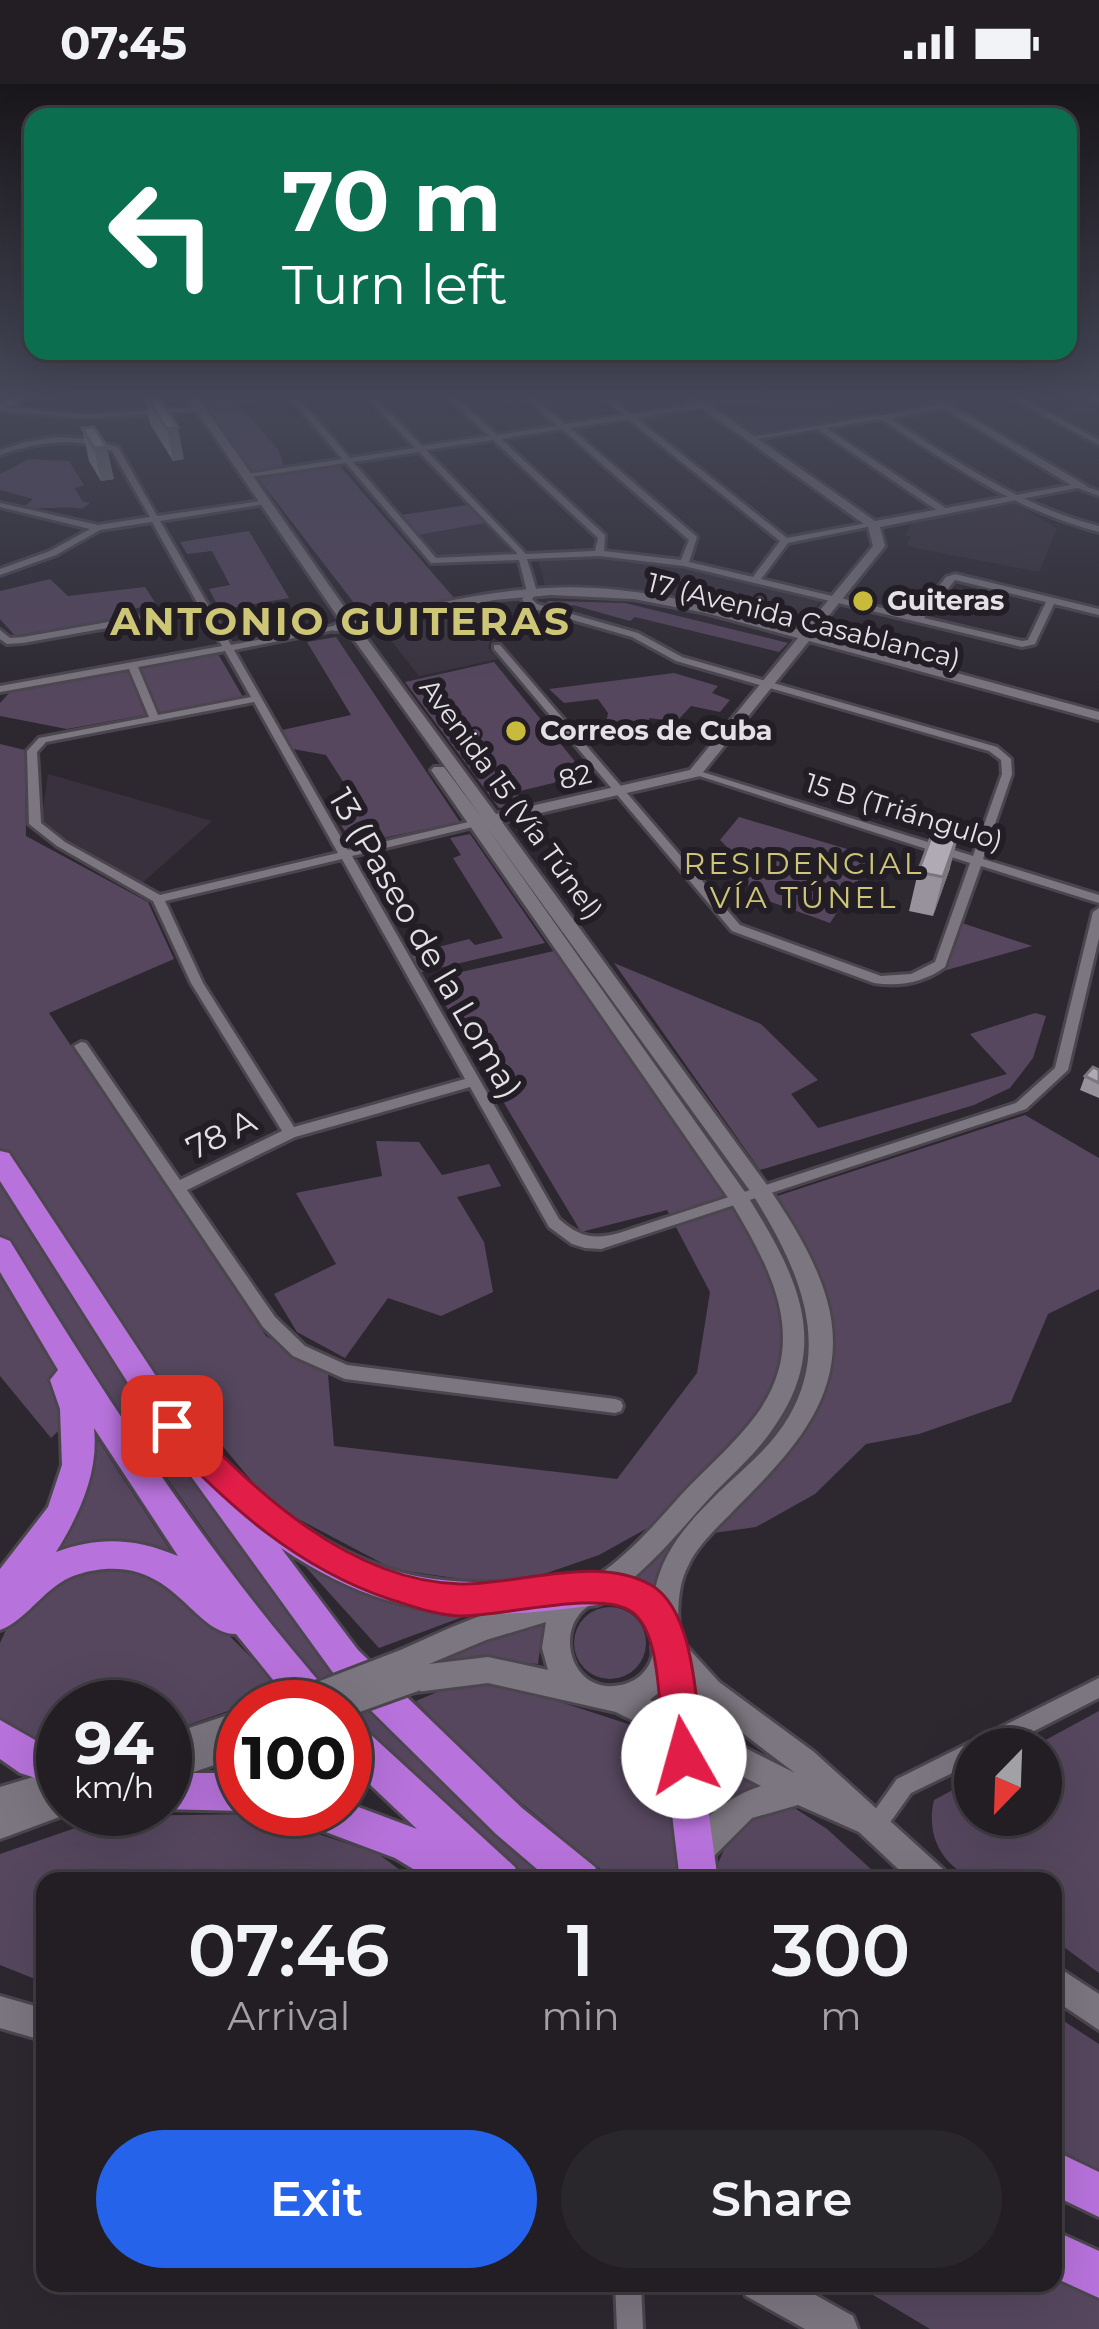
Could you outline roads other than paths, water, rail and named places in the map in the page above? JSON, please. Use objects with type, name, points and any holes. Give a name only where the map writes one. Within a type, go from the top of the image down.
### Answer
[{"type":"highway","points":[[0,1160],[172,1426],[346,1662],[509,1821],[570,1872]]},
{"type":"highway","points":[[0,1592],[25,1567],[54,1525],[70,1495],[82,1444],[80,1410],[6,1258]]},
{"type":"highway","points":[[6,1258],[131,1457],[286,1680]]},
{"type":"highway","points":[[172,1426],[238,1495],[318,1552],[356,1572],[426,1595],[460,1600],[585,1595]]},
{"type":"highway","points":[[0,1615],[42,1574],[73,1560],[131,1556],[178,1574],[281,1680]]},
{"type":"highway","points":[[668,1636],[697,1867]]},
{"type":"highway","points":[[0,1738],[36,1761]]},
{"type":"highway","points":[[372,1761],[491,1872]]},
{"type":"highway","points":[[372,1831],[406,1844],[454,1872]]},
{"type":"highway","points":[[1062,2176],[1099,2194]]},
{"type":"highway","points":[[1062,2257],[1099,2275]]},
{"type":"main road","name":"Avenida 15 (Vía Túnel)","points":[[253,497],[749,1194],[791,1237],[807,1268],[823,1321],[812,1392],[795,1428],[675,1558],[665,1593],[668,1636]]},
{"type":"main road","name":"Avenida 15 (Vía Túnel)","points":[[255,497],[258,503]]},
{"type":"main road","points":[[695,773],[879,546],[873,525],[833,497]]},
{"type":"main road","points":[[873,525],[1024,497]]},
{"type":"main road","name":"17 (Avenida Casablanca)","points":[[346,627],[529,596],[645,603],[805,639],[1099,720]]},
{"type":"main road","name":"82","points":[[486,821],[695,773]]},
{"type":"main road","name":"Avenida 15 (Vía Túnel)","points":[[585,1595],[679,1515],[750,1439],[778,1401],[792,1358],[796,1314],[777,1261],[757,1227],[749,1194]]},
{"type":"main road","points":[[372,1690],[483,1628],[585,1595],[625,1590],[642,1598],[692,1674],[709,1691],[804,1762],[923,1872]]},
{"type":"main road","points":[[585,1595],[554,1632],[554,1651],[574,1684],[681,1729],[874,1828]]},
{"type":"main road","points":[[372,1681],[412,1670],[488,1670],[524,1674],[603,1696],[646,1688],[666,1663],[668,1636]]},
{"type":"main road","points":[[697,1867],[744,1806],[799,1790]]},
{"type":"main road","points":[[0,1802],[36,1791]]},
{"type":"main road","points":[[0,1824],[36,1811]]},
{"type":"main road","points":[[1062,1987],[1099,2014]]},
{"type":"main road","points":[[0,2012],[36,2022]]},
{"type":"main road","points":[[776,2292],[840,2329]]},
{"type":"street","name":"13 (Paseo de la Loma)","points":[[141,497],[554,1223],[580,1244],[595,1246],[749,1194]]},
{"type":"street","points":[[379,497],[434,561],[599,553],[684,563],[1027,644],[1051,600]]},
{"type":"street","points":[[466,497],[521,554],[529,596],[539,608],[635,635],[679,659],[993,749],[1006,759],[1007,774],[940,964],[935,970],[894,982],[736,928],[497,647]]},
{"type":"street","points":[[559,497],[602,537],[599,553]]},
{"type":"street","points":[[645,497],[694,539],[684,563]]},
{"type":"street","points":[[730,497],[785,541]]},
{"type":"street","points":[[923,497],[944,511]]},
{"type":"street","points":[[1009,497],[1058,520],[1099,530]]},
{"type":"street","points":[[0,572],[53,553],[98,528],[258,503]]},
{"type":"street","points":[[0,505],[98,528]]},
{"type":"street","points":[[758,578],[785,541],[873,525]]},
{"type":"street","points":[[919,618],[949,579],[955,578],[1099,612]]},
{"type":"street","points":[[3,637],[202,608]]},
{"type":"street","points":[[0,688],[346,627]]},
{"type":"street","points":[[133,667],[154,717]]},
{"type":"street","points":[[256,699],[44,740],[32,751],[35,824],[158,899],[204,995],[290,1133]]},
{"type":"street","name":"15 B (Triángulo)","points":[[695,773],[1099,899]]},
{"type":"street","name":"82","points":[[158,899],[486,821]]},
{"type":"street","points":[[749,1194],[1022,1106],[1044,1089],[1061,1070],[1076,1023],[1099,912]]},
{"type":"street","points":[[81,1046],[269,1322],[299,1352],[345,1372],[615,1406]]},
{"type":"street","name":"78 A","points":[[178,1189],[290,1133],[474,1081]]},
{"type":"street","points":[[1020,1728],[1099,1688]]},
{"type":"street","points":[[874,1828],[904,1786],[954,1761]]},
{"type":"street","points":[[628,2292],[630,2329]]},
{"type":"place","name":"Guiteras","points":[[863,601]]},
{"type":"place","name":"Correos de Cuba","points":[[516,731]]},
{"type":"district","name":"ANTONIO GUITERAS","points":[[341,621]]},
{"type":"district","name":"RESIDENCIAL VÍA TÚNEL","points":[[804,881]]}]
